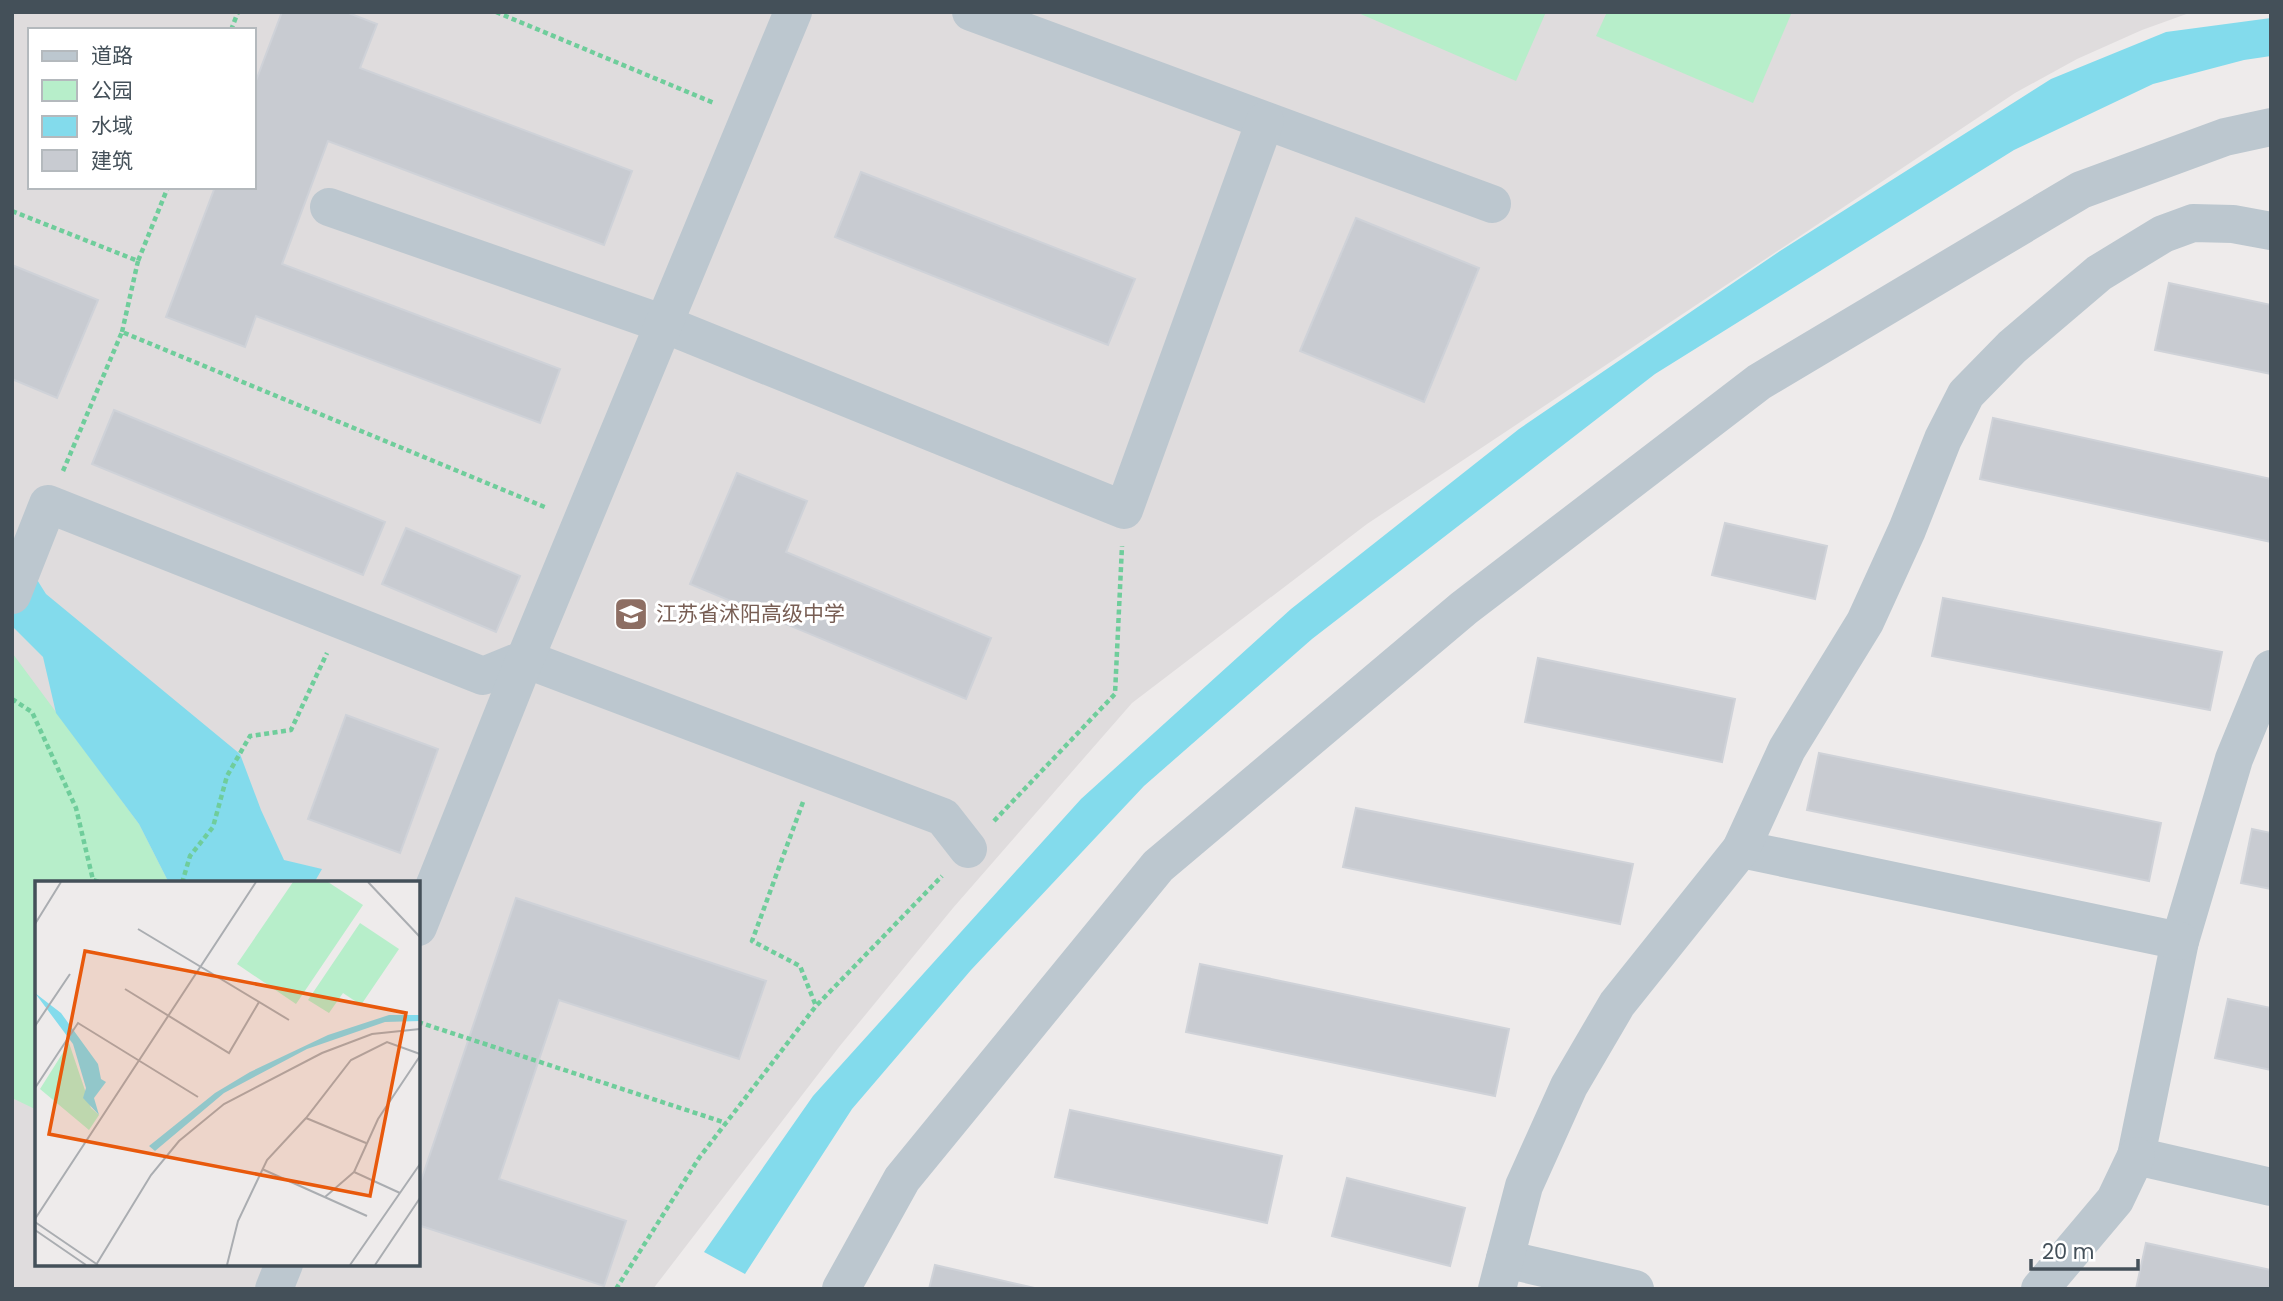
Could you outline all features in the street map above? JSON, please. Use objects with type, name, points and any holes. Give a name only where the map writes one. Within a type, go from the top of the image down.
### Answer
[{"type":"street","points":[[420,922],[793,12]]},
{"type":"street","points":[[971,12],[1492,205]]},
{"type":"street","points":[[329,208],[664,324],[1124,510],[1265,121]]},
{"type":"street","points":[[841,1289],[902,1179],[1158,866],[1464,608],[1759,382],[2057,204],[2081,190],[2225,137],[2271,127]]},
{"type":"street","points":[[1634,1289],[1501,1274],[1524,1186],[1576,1074],[1617,1004],[1741,849],[1787,749],[1865,622],[1907,530],[1943,439],[1966,394],[2012,347],[2099,273],[2163,234],[2193,223],[2233,224],[2271,232]]},
{"type":"street","points":[[12,595],[48,504],[483,676],[526,659],[943,817],[968,849]]},
{"type":"street","points":[[2040,1289],[2115,1200],[2136,1156],[2180,941],[2234,759],[2271,669]]},
{"type":"street","points":[[1741,849],[2180,941]]},
{"type":"street","points":[[2136,1156],[2271,1187]]},
{"type":"street","points":[[274,1289],[283,1266]]},
{"type":"path","points":[[496,12],[749,118]]},
{"type":"path","points":[[48,504],[122,332],[138,261],[167,189]]},
{"type":"path","points":[[12,211],[138,261]]},
{"type":"path","points":[[122,332],[582,522]]},
{"type":"path","points":[[616,1289],[699,1158],[816,1006],[1115,694],[1124,510]]},
{"type":"path","points":[[183,881],[190,856],[212,827],[227,776],[250,736],[291,730],[342,620]]},
{"type":"path","points":[[12,699],[32,712],[76,808],[93,880],[96,881]]},
{"type":"path","points":[[815,769],[752,941],[800,966],[816,1006]]},
{"type":"path","points":[[420,1022],[726,1123]]},
{"type":"shaded area","name":"江苏省沭阳高级中学","points":[[12,12],[2192,12],[2142,30],[2077,59],[2015,93],[1367,524],[1132,703],[953,908],[839,1047],[653,1289],[12,1289]]},
{"type":"green space","points":[[1356,12],[1546,12],[1516,81]]},
{"type":"green space","points":[[1607,12],[1792,12],[1753,103],[1596,36]]},
{"type":"green space","points":[[13,654],[139,824],[168,881],[35,881],[35,1109],[12,1098]]},
{"type":"water","points":[[2271,18],[2271,56],[2244,60],[2153,84],[2014,150],[1655,374],[1312,639],[1144,786],[971,970],[852,1109],[745,1274],[704,1252],[813,1096],[1081,799],[1291,609],[1519,429],[1780,251],[2051,79],[2166,32]]},
{"type":"water","points":[[12,540],[46,594],[240,754],[284,860],[322,869],[315,881],[168,881],[139,824],[56,713],[43,657],[12,626]]},
{"type":"building","points":[[282,12],[346,12],[377,24],[360,68],[632,171],[604,245],[328,141],[282,264],[560,369],[540,423],[256,316],[245,347],[166,317],[214,189],[256,189],[256,81]]},
{"type":"building","points":[[861,172],[1135,279],[1108,345],[835,237]]},
{"type":"building","points":[[1356,218],[1479,268],[1424,402],[1300,351]]},
{"type":"building","points":[[12,265],[98,300],[57,398],[12,379]]},
{"type":"building","points":[[2169,283],[2271,305],[2271,374],[2155,350]]},
{"type":"building","points":[[114,410],[385,522],[363,575],[92,464]]},
{"type":"building","points":[[1993,418],[2271,479],[2271,542],[1980,479]]},
{"type":"building","points":[[737,473],[807,501],[786,552],[991,638],[966,699],[690,584]]},
{"type":"building","points":[[1725,523],[1827,546],[1815,599],[1712,575]]},
{"type":"building","points":[[406,528],[520,576],[496,632],[382,584]]},
{"type":"building","points":[[1943,598],[2222,652],[2210,710],[1932,656]]},
{"type":"building","points":[[1538,658],[1735,699],[1722,762],[1525,722]]},
{"type":"building","points":[[346,715],[438,749],[400,853],[308,819]]},
{"type":"building","points":[[1819,753],[2161,823],[2149,881],[1807,810]]},
{"type":"building","points":[[1356,808],[1633,864],[1620,924],[1343,867]]},
{"type":"building","points":[[2252,829],[2271,833],[2271,889],[2241,883]]},
{"type":"building","points":[[516,898],[766,981],[739,1059],[559,1000],[499,1179],[626,1221],[604,1286],[420,1226],[420,1184]]},
{"type":"building","points":[[1200,964],[1509,1029],[1495,1096],[1186,1032]]},
{"type":"building","points":[[2228,999],[2271,1008],[2271,1070],[2215,1058]]},
{"type":"building","points":[[1070,1110],[1282,1156],[1267,1223],[1055,1177]]},
{"type":"building","points":[[1347,1178],[1465,1208],[1450,1266],[1332,1236]]},
{"type":"building","points":[[2146,1243],[2271,1270],[2271,1289],[2136,1289]]},
{"type":"building","points":[[935,1265],[1039,1289],[929,1289]]},
{"type":"place","name":"江苏省沭阳高级中学","points":[[631,614]]}]
